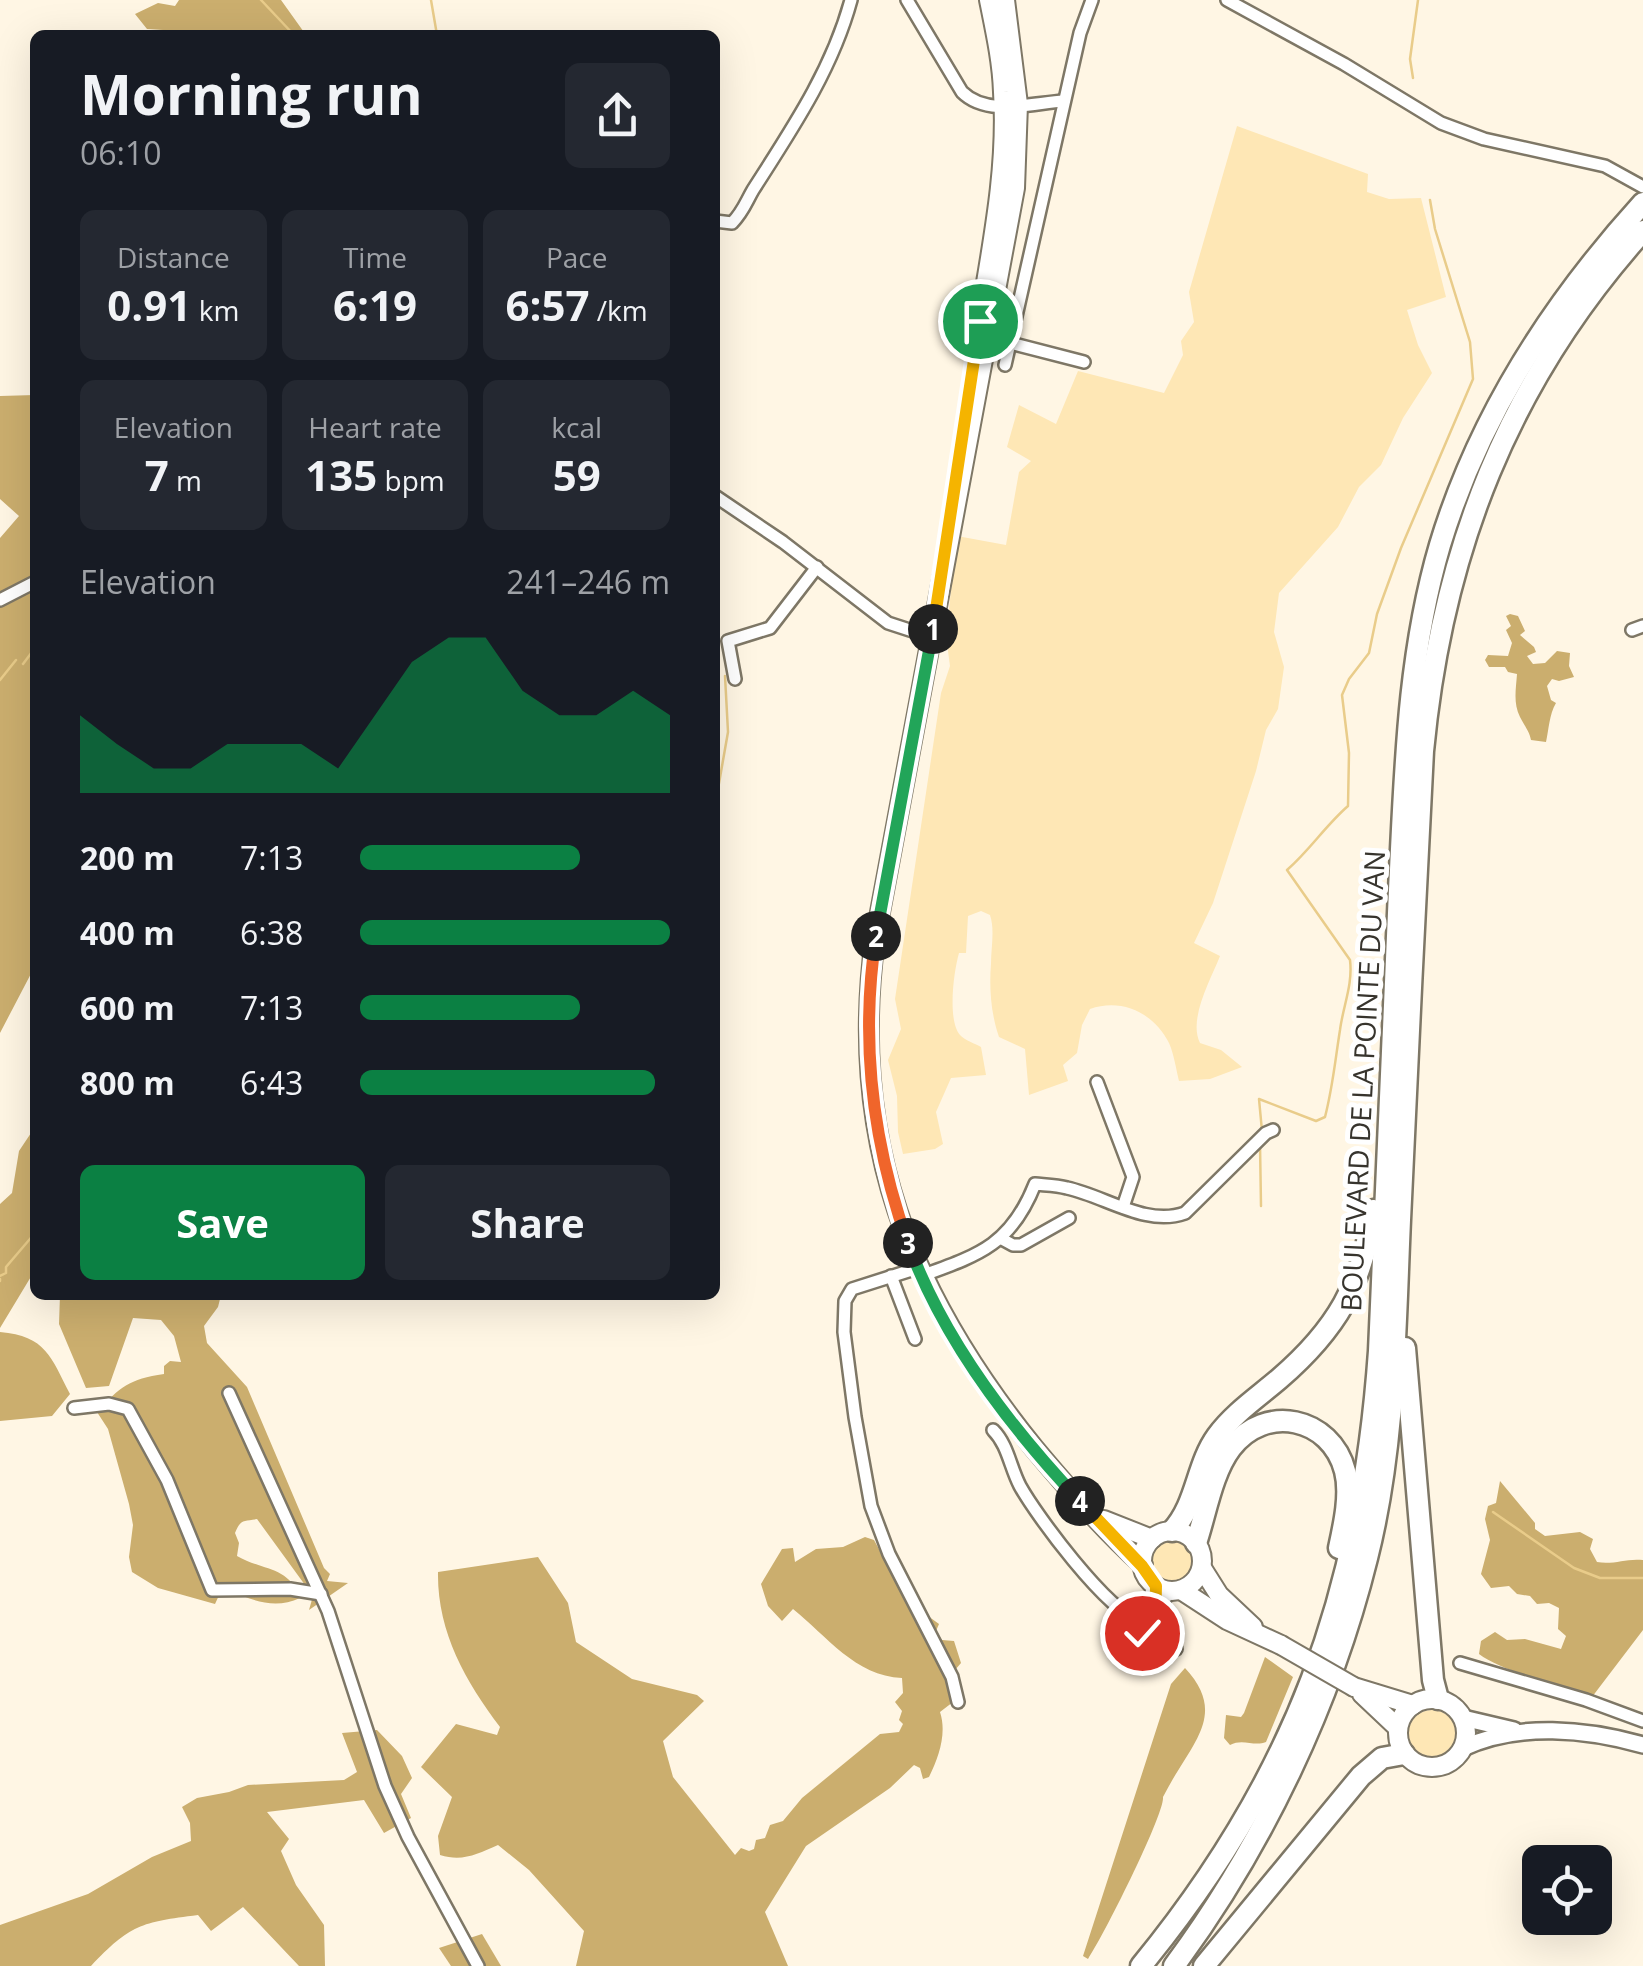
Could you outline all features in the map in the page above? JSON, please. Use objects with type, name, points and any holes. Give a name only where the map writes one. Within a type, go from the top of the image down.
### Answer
[{"type":"highway","name":"BOULEVARD DE LA POINTE DU VAN","points":[[1141,1966],[1198,1894],[1260,1795],[1296,1716],[1338,1605],[1365,1480],[1379,1351],[1406,751],[1419,640],[1441,543],[1490,420],[1520,364],[1574,286],[1643,203]]},
{"type":"highway","name":"BOULEVARD DE LA POINTE DU VAN","points":[[1174,1966],[1224,1892],[1290,1771],[1336,1659],[1368,1557],[1390,1414],[1426,718],[1451,580],[1497,452],[1545,360],[1584,300],[1643,231]]},
{"type":"highway","points":[[1418,846],[1419,1040],[1405,1341],[1415,1486],[1438,1699]]},
{"type":"highway","points":[[1162,1535],[1186,1515],[1205,1459],[1218,1435],[1316,1343],[1346,1302],[1366,1254],[1378,1176],[1387,1156]]},
{"type":"highway","points":[[1196,1543],[1228,1450],[1255,1426],[1292,1420],[1308,1425],[1333,1444],[1347,1476],[1341,1543],[1296,1716]]},
{"type":"highway","points":[[1204,1966],[1361,1776],[1382,1758],[1404,1754]]},
{"type":"main road","points":[[989,0],[1011,105]]},
{"type":"main road","points":[[1005,0],[1012,215],[879,918],[869,1000],[872,1088],[882,1155],[920,1272],[983,1384],[1087,1509],[1142,1566],[1169,1589],[1354,1687],[1413,1704],[1438,1699],[1449,1703],[1463,1718],[1464,1748]]},
{"type":"main road","points":[[1087,1509],[1120,1529],[1189,1536],[1200,1550],[1202,1568],[1219,1595],[1272,1642]]},
{"type":"main road","points":[[1142,1566],[1144,1551],[1162,1535]]},
{"type":"main road","points":[[1169,1589],[1194,1581],[1202,1568]]},
{"type":"main road","points":[[1354,1687],[1398,1728],[1404,1754],[1417,1764],[1434,1768],[1451,1762],[1464,1748],[1523,1732]]},
{"type":"main road","points":[[1398,1728],[1413,1704]]},
{"type":"main road","points":[[1463,1718],[1523,1732],[1602,1736],[1643,1745]]},
{"type":"street","points":[[720,223],[732,222],[744,209],[786,140],[828,62],[851,0]]},
{"type":"street","points":[[906,0],[962,92],[976,104],[1064,101]]},
{"type":"street","points":[[1005,365],[1064,101],[1092,0]]},
{"type":"street","points":[[1227,0],[1441,123],[1484,140],[1575,157],[1626,176],[1643,187]]},
{"type":"street","points":[[1010,343],[1084,362]]},
{"type":"street","points":[[720,500],[888,623],[931,638]]},
{"type":"street","points":[[735,679],[728,641],[770,628],[817,568]]},
{"type":"street","points":[[0,600],[30,585]]},
{"type":"street","points":[[1097,1082],[1133,1177],[1123,1207]]},
{"type":"street","points":[[958,1702],[952,1677],[877,1526],[862,1466],[844,1332],[844,1308],[852,1289],[891,1276],[920,1272],[1002,1240],[1022,1213],[1034,1184],[1068,1188],[1161,1216],[1185,1213],[1273,1130]]},
{"type":"street","points":[[1002,1240],[1021,1245],[1069,1218]]},
{"type":"street","points":[[891,1276],[916,1339]]},
{"type":"street","points":[[230,1392],[321,1594],[385,1786],[478,1966]]},
{"type":"street","points":[[74,1408],[109,1404],[128,1409],[167,1480],[212,1590],[290,1589],[321,1594]]},
{"type":"street","points":[[993,1430],[1024,1494],[1072,1557],[1124,1610],[1139,1620],[1155,1622],[1176,1649]]},
{"type":"street","points":[[1142,1633],[1155,1622],[1169,1589]]},
{"type":"street","points":[[1460,1663],[1586,1700],[1643,1722]]},
{"type":"shaded area","points":[[179,0],[281,0],[302,30],[147,29],[135,14],[158,3],[175,6]]},
{"type":"shaded area","points":[[1237,126],[1368,174],[1367,192],[1389,199],[1421,198],[1446,297],[1407,310],[1432,373],[1403,418],[1381,465],[1359,487],[1338,527],[1279,593],[1274,632],[1284,667],[1278,709],[1266,730],[1213,903],[1194,943],[1220,956],[1199,1011],[1200,1043],[1221,1050],[1242,1067],[1210,1079],[1179,1081],[1169,1043],[1154,1023],[1135,1010],[1102,1006],[1090,1009],[1082,1025],[1077,1053],[1063,1065],[1068,1081],[1029,1095],[1025,1049],[999,1037],[996,1028],[991,992],[992,927],[990,915],[981,911],[968,916],[966,953],[959,953],[953,1007],[960,1035],[981,1047],[986,1075],[951,1078],[936,1112],[943,1144],[903,1154],[897,1096],[888,1060],[901,1029],[895,999],[941,693],[950,666],[946,636],[957,536],[1006,545],[1019,472],[1031,461],[1007,447],[1019,405],[1056,424],[1078,371],[1164,393],[1183,355],[1181,341],[1194,322],[1189,292]]},
{"type":"shaded area","points":[[30,395],[30,976],[0,1033],[0,538],[19,516],[0,499],[0,396]]},
{"type":"shaded area","points":[[1506,616],[1518,616],[1525,631],[1520,635],[1534,647],[1536,652],[1527,656],[1533,664],[1545,663],[1557,651],[1570,653],[1569,666],[1574,677],[1552,679],[1547,686],[1551,700],[1556,703],[1546,742],[1531,740],[1520,717],[1517,674],[1505,667],[1489,667],[1485,660],[1488,655],[1508,656],[1512,643],[1506,630],[1511,626]]},
{"type":"shaded area","points":[[30,1134],[30,1278],[0,1328],[0,1204],[12,1193],[19,1151]]},
{"type":"shaded area","points":[[60,1300],[220,1300],[204,1326],[207,1343],[247,1387],[324,1568],[330,1574],[327,1581],[348,1583],[309,1610],[313,1596],[257,1519],[243,1522],[237,1528],[237,1556],[282,1575],[300,1598],[272,1603],[227,1589],[221,1591],[215,1604],[158,1588],[132,1572],[129,1557],[133,1525],[129,1504],[108,1429],[97,1412],[126,1386],[164,1374],[164,1366],[170,1361],[181,1362],[174,1336],[161,1320],[133,1318],[109,1386],[86,1388],[59,1324]]},
{"type":"shaded area","points":[[0,1332],[28,1338],[52,1359],[70,1394],[52,1416],[0,1421]]},
{"type":"shaded area","points":[[1500,1481],[1535,1523],[1535,1529],[1545,1536],[1580,1532],[1593,1539],[1590,1549],[1597,1562],[1643,1560],[1643,1630],[1592,1697],[1517,1672],[1479,1654],[1481,1641],[1495,1632],[1507,1640],[1525,1639],[1561,1649],[1566,1636],[1558,1629],[1559,1608],[1549,1603],[1537,1604],[1509,1586],[1491,1588],[1481,1574],[1490,1540],[1485,1519],[1488,1506],[1496,1503]]},
{"type":"shaded area","points":[[865,1537],[874,1540],[908,1602],[919,1604],[939,1624],[936,1631],[942,1640],[954,1641],[961,1663],[955,1670],[953,1702],[940,1712],[941,1745],[929,1777],[923,1779],[920,1768],[914,1765],[890,1788],[806,1846],[765,1912],[788,1966],[576,1966],[584,1931],[529,1870],[498,1845],[463,1857],[440,1855],[438,1836],[452,1797],[421,1767],[456,1724],[497,1735],[500,1727],[475,1692],[448,1635],[438,1572],[538,1557],[568,1603],[576,1642],[632,1679],[697,1695],[704,1701],[663,1741],[673,1777],[735,1855],[741,1848],[754,1849],[756,1840],[765,1838],[770,1825],[783,1821],[802,1798],[880,1734],[899,1732],[903,1724],[899,1720],[902,1711],[895,1702],[903,1693],[902,1678],[885,1676],[856,1662],[793,1609],[782,1621],[768,1606],[761,1584],[782,1549],[793,1548],[795,1562],[816,1549],[843,1547]]},
{"type":"shaded area","points":[[1172,1540],[1187,1546],[1193,1561],[1187,1576],[1172,1582],[1157,1576],[1151,1561],[1157,1546]]},
{"type":"shaded area","points":[[1265,1657],[1293,1677],[1266,1742],[1230,1745],[1224,1738],[1226,1715],[1241,1717],[1244,1713]]},
{"type":"shaded area","points":[[1185,1668],[1196,1682],[1205,1707],[1200,1731],[1163,1797],[1144,1850],[1088,1959],[1083,1956],[1171,1684]]},
{"type":"shaded area","points":[[1432,1710],[1449,1717],[1456,1734],[1449,1751],[1432,1758],[1415,1751],[1408,1734],[1415,1717]]},
{"type":"shaded area","points":[[377,1730],[402,1756],[412,1778],[401,1794],[411,1818],[384,1833],[364,1800],[267,1812],[289,1839],[281,1851],[296,1885],[324,1925],[325,1966],[299,1966],[243,1907],[211,1931],[198,1915],[149,1923],[116,1942],[91,1966],[0,1966],[0,1925],[88,1894],[152,1857],[191,1841],[190,1823],[182,1807],[197,1798],[248,1785],[344,1780],[357,1772],[342,1733]]},
{"type":"shaded area","points":[[482,1934],[501,1966],[451,1966],[439,1948]]},
{"type":"waterway","points":[[261,0],[289,30]]},
{"type":"waterway","points":[[431,0],[436,30]]},
{"type":"waterway","points":[[1413,78],[1410,59],[1418,0]]},
{"type":"waterway","points":[[1262,1131],[1259,1099],[1316,1121],[1325,1117],[1349,987],[1350,960],[1287,870],[1348,806],[1349,753],[1342,695],[1369,653],[1377,614],[1401,548],[1473,379],[1470,342],[1435,229],[1430,200]]},
{"type":"waterway","points":[[23,664],[30,655]]},
{"type":"waterway","points":[[0,680],[16,660]]},
{"type":"waterway","points":[[720,778],[728,732],[725,676]]},
{"type":"waterway","points":[[1260,1144],[1261,1206]]},
{"type":"waterway","points":[[0,1276],[30,1239]]},
{"type":"waterway","points":[[1493,1512],[1574,1568],[1600,1578],[1643,1578]]},
{"type":"route","points":[[980,321],[942,573],[875,939],[869,1000],[872,1088],[887,1176],[922,1276],[962,1350],[995,1400],[1055,1474],[1156,1586],[1155,1626],[1142,1633]]}]
